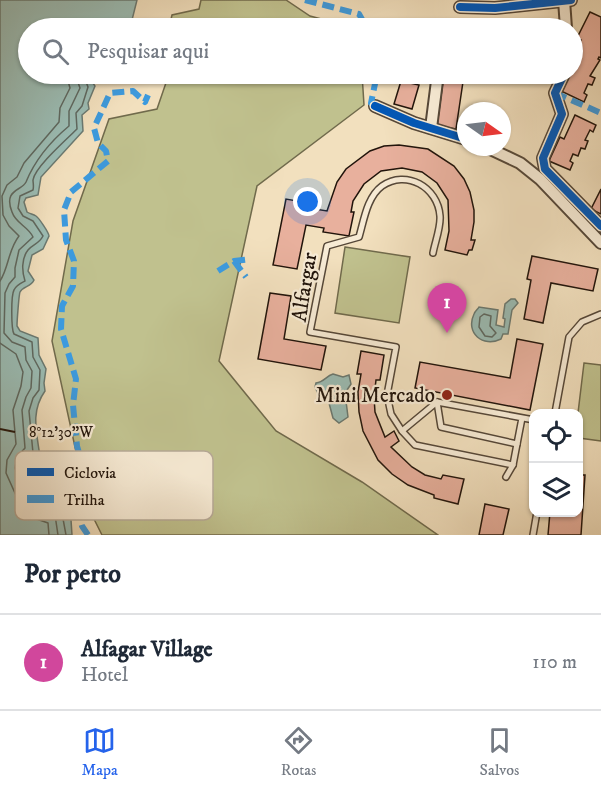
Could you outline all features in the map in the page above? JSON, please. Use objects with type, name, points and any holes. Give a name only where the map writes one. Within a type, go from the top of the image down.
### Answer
[{"type":"street","points":[[564,0],[565,18]]},
{"type":"street","points":[[460,7],[495,8],[571,0]]},
{"type":"street","points":[[431,128],[437,84]]},
{"type":"street","points":[[559,84],[555,93],[562,114],[543,158],[545,169],[601,226]]},
{"type":"street","points":[[375,106],[414,123],[457,136]]},
{"type":"street","points":[[505,156],[520,163],[540,179],[601,243]]},
{"type":"lane","name":"Alfargar","points":[[433,253],[440,216],[433,195],[420,182],[401,178],[381,186],[369,201],[359,237],[327,246],[310,332],[396,347],[387,395],[391,414],[415,445],[513,465]]},
{"type":"lane","points":[[556,409],[569,337],[582,322],[601,314]]},
{"type":"lane","points":[[402,431],[437,402]]},
{"type":"lane","points":[[437,402],[529,419]]},
{"type":"lane","points":[[437,402],[441,427],[517,444]]},
{"type":"lane","points":[[506,477],[513,465],[522,418]]},
{"type":"lane","points":[[533,535],[536,517]]},
{"type":"green space","points":[[201,0],[286,0],[310,16],[318,18],[171,18],[172,15],[199,9]]},
{"type":"green space","points":[[166,84],[363,84],[364,105],[257,186],[219,361],[276,431],[362,482],[438,535],[102,535],[94,520],[213,520],[213,451],[76,451],[52,341],[73,221],[109,119],[157,109]]},
{"type":"green space","points":[[345,247],[410,257],[399,323],[335,313]]},
{"type":"green space","points":[[584,363],[601,365],[601,441],[583,439],[583,409],[578,409]]},
{"type":"water","points":[[0,0],[137,0],[132,18],[18,18],[18,84],[94,84],[95,86],[88,103],[89,109],[82,115],[83,131],[41,177],[38,195],[26,198],[24,202],[27,212],[37,217],[49,236],[43,249],[32,255],[28,271],[34,280],[20,292],[17,323],[20,331],[38,338],[39,355],[46,369],[45,391],[37,407],[36,415],[39,451],[15,451],[15,520],[71,520],[72,535],[0,535]]},
{"type":"water","points":[[515,299],[518,303],[512,310],[508,334],[503,334],[501,339],[488,342],[477,337],[472,321],[479,307],[498,310],[496,325],[504,327],[505,304]]},
{"type":"water","points":[[333,374],[343,377],[349,375],[351,384],[345,393],[348,417],[339,423],[333,418],[329,403],[333,395],[320,398],[315,387],[316,383]]},
{"type":"building","points":[[590,12],[601,17],[601,58],[599,57],[600,60],[590,76],[595,78],[592,85],[588,84],[584,93],[587,95],[584,102],[561,91],[565,84],[583,84],[583,26]]},
{"type":"building","points":[[400,84],[419,85],[412,109],[394,104]]},
{"type":"building","points":[[443,84],[463,84],[460,102],[457,102],[456,129],[437,126]]},
{"type":"building","points":[[575,115],[596,125],[593,132],[590,130],[585,140],[588,141],[585,149],[581,148],[578,156],[573,154],[570,170],[549,161],[560,137],[564,139]]},
{"type":"building","points":[[399,145],[428,149],[454,166],[464,179],[474,210],[471,240],[475,240],[472,250],[469,250],[467,255],[445,250],[449,231],[448,200],[437,183],[422,172],[402,168],[381,171],[364,184],[353,201],[351,212],[354,212],[349,236],[323,232],[324,228],[306,225],[297,269],[273,265],[286,199],[309,203],[308,208],[327,211],[337,182],[346,169],[370,151],[384,146]]},
{"type":"building","points":[[601,189],[601,214],[591,209]]},
{"type":"building","points":[[532,256],[598,269],[593,291],[551,283],[543,323],[524,319],[531,280],[527,279]]},
{"type":"building","points":[[270,293],[291,296],[284,339],[326,346],[321,370],[258,359]]},
{"type":"building","points":[[517,339],[543,344],[529,410],[415,388],[420,362],[510,378]]},
{"type":"building","points":[[361,351],[384,355],[380,380],[376,380],[375,412],[385,437],[394,431],[399,441],[391,447],[412,467],[425,475],[441,479],[443,475],[464,479],[458,504],[434,498],[434,495],[408,485],[378,460],[363,431],[359,412],[358,392],[361,374],[357,374]]},
{"type":"building","points":[[583,475],[585,475],[583,505]]},
{"type":"building","points":[[485,504],[509,509],[503,535],[479,535]]},
{"type":"building","points":[[550,517],[582,517],[581,535],[548,535]]},
{"type":"marked path","points":[[305,0],[359,14],[361,18]]},
{"type":"marked path","points":[[375,84],[371,103],[375,106]]},
{"type":"marked path","points":[[78,451],[73,405],[76,379],[61,329],[62,306],[73,286],[74,261],[66,240],[64,210],[71,192],[108,161],[106,151],[98,143],[94,128],[110,93],[133,91],[145,102],[148,95]]},
{"type":"marked path","points":[[555,93],[601,113]]},
{"type":"marked path","points":[[218,271],[234,261],[251,259]]},
{"type":"marked path","points":[[234,261],[246,277]]},
{"type":"marked path","points":[[80,520],[88,535]]},
{"type":"cycle path","points":[[460,7],[495,8],[571,0]]},
{"type":"cycle path","points":[[559,84],[555,93],[562,114],[543,158],[545,169],[601,226]]},
{"type":"cycle path","points":[[375,106],[414,123],[457,136]]},
{"type":"place","name":"Alfagar Village","points":[[447,333]]},
{"type":"place","name":"Mini Mercado","points":[[447,395]]}]
